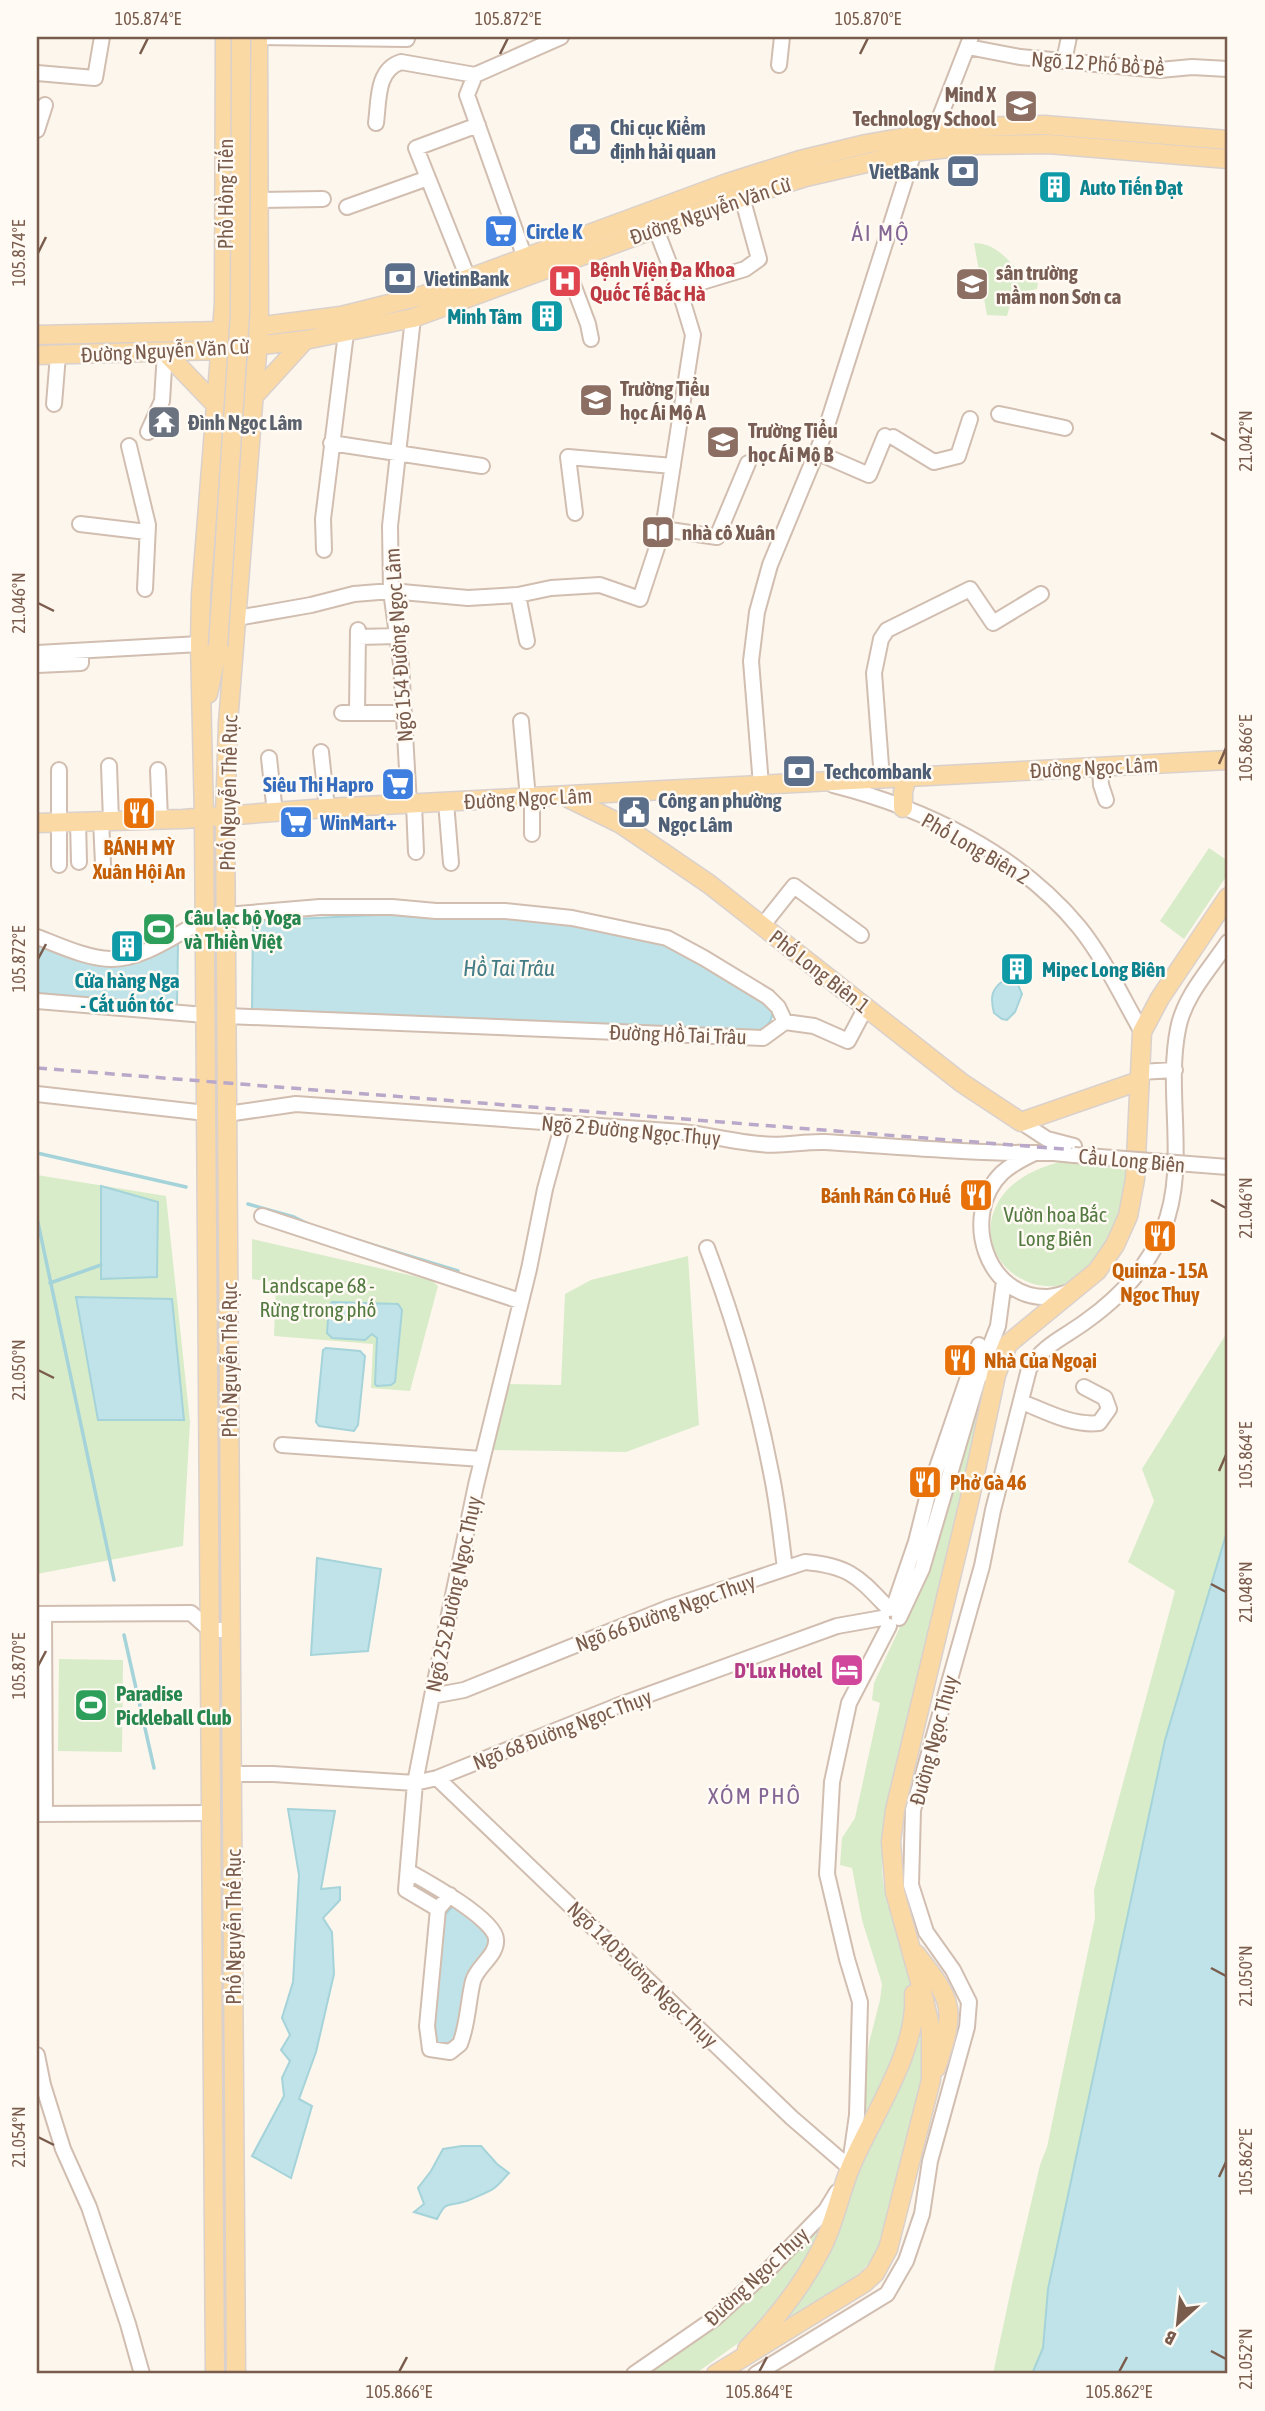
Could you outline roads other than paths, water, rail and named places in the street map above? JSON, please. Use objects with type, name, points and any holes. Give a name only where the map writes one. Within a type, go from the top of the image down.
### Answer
[{"type":"main road","name":"Phố Hồng Tiến","points":[[220,350],[225,229],[225,37]]},
{"type":"main road","points":[[209,645],[240,314],[241,37]]},
{"type":"main road","name":"Phố Hồng Tiến","points":[[258,37],[258,346]]},
{"type":"main road","name":"Đường Nguyễn Văn Cừ","points":[[37,355],[220,350],[306,340],[413,318],[742,197],[803,168],[866,144],[975,127],[1044,125],[1228,140]]},
{"type":"main road","name":"Đường Nguyễn Văn Cừ","points":[[37,335],[222,331],[341,316],[421,296],[727,183],[803,168],[975,145],[1048,144],[1228,159]]},
{"type":"main road","points":[[254,396],[306,340]]},
{"type":"main road","name":"Phố Nguyễn Thế Rục","points":[[236,2374],[225,816],[228,723],[258,346]]},
{"type":"main road","points":[[220,350],[209,645],[228,723]]},
{"type":"main road","points":[[165,352],[216,405]]},
{"type":"main road","name":"Phố Nguyễn Thế Rục","points":[[209,645],[202,723],[215,2374]]},
{"type":"main road","name":"Đường Ngọc Lâm","points":[[37,823],[225,816],[327,808],[1228,760]]},
{"type":"main road","points":[[903,808],[902,792],[907,778]]},
{"type":"main road","points":[[621,824],[619,807],[622,793]]},
{"type":"main road","name":"Phố Long Biên 1","points":[[564,796],[621,824],[709,884],[962,1083],[1021,1122]]},
{"type":"main road","points":[[1008,1344],[1097,1271],[1115,1245],[1128,1216],[1135,1179],[1142,1032],[1160,998],[1228,897]]},
{"type":"main road","points":[[1021,1122],[1139,1076]]},
{"type":"main road","name":"Đường Ngọc Thụy","points":[[932,2080],[931,2031],[901,1916],[892,1868],[891,1842],[895,1810],[969,1502],[988,1374],[1008,1344]]},
{"type":"main road","points":[[733,2364],[782,2308],[820,2253],[838,2211],[849,2168],[907,2047],[915,2011],[909,1945]]},
{"type":"main road","name":"Đường Ngọc Thụy","points":[[716,2374],[845,2296],[875,2273],[888,2249],[932,2080],[947,2036],[949,2004],[931,1973],[909,1945]]},
{"type":"street","points":[[37,73],[95,78],[102,37]]},
{"type":"street","points":[[258,37],[407,39]]},
{"type":"street","points":[[376,123],[382,78],[394,64],[401,62],[475,75],[561,37]]},
{"type":"street","points":[[779,65],[782,37]]},
{"type":"street","points":[[1064,61],[1069,37]]},
{"type":"street","points":[[934,132],[970,42]]},
{"type":"street","name":"Ngõ 12 Phố Bồ Đề","points":[[970,42],[1020,57],[1160,70],[1192,67],[1228,69]]},
{"type":"street","points":[[475,75],[467,95],[525,258]]},
{"type":"street","points":[[37,130],[45,105]]},
{"type":"street","points":[[468,278],[416,148],[478,125]]},
{"type":"street","points":[[761,785],[751,661],[757,612],[770,565],[825,432],[914,152]]},
{"type":"street","points":[[347,207],[428,178]]},
{"type":"street","points":[[679,289],[745,269],[759,259],[742,197]]},
{"type":"street","points":[[260,200],[323,199]]},
{"type":"street","points":[[236,618],[355,594],[391,591],[468,598],[600,585],[640,599],[663,529],[693,335],[656,229]]},
{"type":"street","points":[[565,263],[591,339]]},
{"type":"street","name":"Ngõ 154 Đường Ngọc Lâm","points":[[413,318],[390,526],[391,591],[398,636],[416,852]]},
{"type":"street","points":[[324,550],[323,519],[346,333]]},
{"type":"street","points":[[148,432],[162,401],[165,352]]},
{"type":"street","points":[[54,404],[58,355]]},
{"type":"street","points":[[999,414],[1065,428]]},
{"type":"street","points":[[816,452],[869,475],[889,436],[934,462],[958,456],[970,419]]},
{"type":"street","points":[[331,443],[482,466]]},
{"type":"street","points":[[129,446],[148,525],[145,589]]},
{"type":"street","points":[[575,513],[568,457],[673,466]]},
{"type":"street","points":[[663,529],[717,537],[748,463]]},
{"type":"street","points":[[80,524],[147,532]]},
{"type":"street","points":[[882,779],[874,673],[877,650],[887,630],[970,589],[993,623],[1041,594]]},
{"type":"street","points":[[518,595],[527,641]]},
{"type":"street","points":[[398,636],[358,634],[350,713],[404,712]]},
{"type":"street","points":[[37,653],[209,645]]},
{"type":"street","points":[[37,665],[81,663],[81,652]]},
{"type":"street","points":[[521,721],[533,834]]},
{"type":"street","points":[[321,752],[327,808]]},
{"type":"street","points":[[269,758],[275,813]]},
{"type":"street","points":[[103,864],[109,766]]},
{"type":"street","points":[[1100,767],[1101,785],[1106,800]]},
{"type":"street","points":[[59,770],[59,864]]},
{"type":"street","points":[[158,770],[160,819]]},
{"type":"street","name":"Phố Long Biên 2","points":[[822,782],[872,795],[903,808],[964,836],[1014,866],[1046,892],[1079,927],[1142,1032]]},
{"type":"street","points":[[446,802],[451,863]]},
{"type":"street","points":[[78,821],[79,863]]},
{"type":"street","points":[[763,925],[794,887],[861,934]]},
{"type":"street","points":[[226,915],[320,907],[391,907],[436,911],[505,911],[572,918],[667,938],[768,997],[778,1007],[785,1022],[814,1027],[848,1041],[866,1007]]},
{"type":"street","points":[[37,937],[75,951],[110,959],[139,954],[204,920]]},
{"type":"street","name":"Đường Ngọc Thụy","points":[[969,2003],[953,1970],[926,1932],[911,1885],[913,1810],[935,1724],[982,1566],[993,1510],[1029,1369],[1038,1353],[1119,1295],[1137,1275],[1164,1228],[1176,1156],[1175,1070],[1181,1016],[1228,942]]},
{"type":"street","points":[[37,1001],[205,1015]]},
{"type":"street","name":"Đường Hồ Tai Trâu","points":[[226,1016],[763,1038],[785,1022]]},
{"type":"street","points":[[1139,1076],[1175,1070]]},
{"type":"street","points":[[37,1094],[206,1113]]},
{"type":"street","name":"Ngõ 2 Đường Ngọc Thụy","points":[[227,1114],[296,1104],[682,1132],[770,1145],[820,1142],[1036,1153]]},
{"type":"street","name":"Phố Long Biên 1","points":[[1021,1122],[1047,1139],[1074,1151]]},
{"type":"street","name":"Ngõ 252 Đường Ngọc Thụy","points":[[439,1909],[406,1889],[415,1783],[482,1459],[563,1123]]},
{"type":"street","name":"Cầu Long Biên","points":[[1074,1151],[1228,1167]]},
{"type":"street","name":"Cầu Long Biên","points":[[1036,1153],[1074,1151],[1228,1157]]},
{"type":"street","points":[[1036,1153],[1002,1172],[993,1184],[982,1208],[984,1252],[1004,1281],[1016,1289],[1049,1297],[1075,1291]]},
{"type":"street","points":[[262,1216],[520,1301]]},
{"type":"street","points":[[706,1248],[733,1321],[757,1410],[772,1475],[785,1568]]},
{"type":"street","name":"Đường Ngọc Thụy","points":[[634,2374],[715,2318],[768,2270],[827,2210],[849,2168],[857,2115],[860,2002],[827,1874],[832,1782],[849,1703],[891,1616],[922,1569],[988,1374],[999,1326],[1004,1281]]},
{"type":"street","points":[[999,1326],[1008,1344]]},
{"type":"street","points":[[891,1616],[916,1542],[932,1482],[979,1345]]},
{"type":"street","points":[[1022,1402],[1063,1419],[1087,1424],[1099,1423],[1109,1409],[1105,1398],[1084,1387]]},
{"type":"street","points":[[282,1445],[482,1459]]},
{"type":"street","name":"Ngõ 66 Đường Ngọc Thụy","points":[[432,1696],[464,1690],[668,1608],[805,1562],[823,1563],[843,1569],[863,1581],[891,1616]]},
{"type":"street","points":[[191,1613],[209,1595],[231,1595]]},
{"type":"street","points":[[211,1813],[41,1814],[41,1614],[191,1613],[210,1630],[231,1630]]},
{"type":"street","name":"Ngõ 68 Đường Ngọc Thụy","points":[[232,1774],[415,1783],[438,1778],[617,1706],[837,1626],[891,1616]]},
{"type":"street","name":"Ngõ 140 Đường Ngọc Thụy","points":[[438,1778],[792,2118],[849,2168]]},
{"type":"street","points":[[408,1871],[450,1895],[492,1927],[496,1939],[494,1949],[474,1978],[460,2044],[450,2052],[430,2049],[428,2026],[439,1909],[450,1895]]},
{"type":"street","points":[[756,2374],[887,2294],[906,2262],[922,2214],[930,2161],[967,2027],[969,2003],[949,2004]]},
{"type":"street","points":[[37,2055],[40,2086],[63,2149],[89,2207],[142,2374]]},
{"type":"water","name":"Hồ Tai Trâu","points":[[418,913],[528,916],[662,940],[749,989],[773,1012],[771,1020],[754,1033],[252,1010],[253,921]]},
{"type":"water","points":[[37,940],[74,954],[160,952],[178,944],[177,1005],[37,993]]},
{"type":"water","points":[[1006,979],[1017,982],[1022,994],[1015,1012],[1007,1020],[994,1013],[992,1002],[995,989]]},
{"type":"water","points":[[101,1186],[158,1202],[157,1277],[101,1279]]},
{"type":"water","points":[[76,1297],[172,1299],[184,1420],[98,1420]]},
{"type":"water","points":[[332,1302],[398,1304],[402,1310],[395,1382],[391,1385],[375,1384],[377,1338],[372,1334],[365,1340],[332,1338],[327,1333],[329,1305]]},
{"type":"water","points":[[323,1350],[360,1351],[365,1356],[358,1425],[354,1431],[319,1426],[316,1422]]},
{"type":"water","points":[[1228,1528],[1228,2374],[1032,2374],[1043,2348],[1048,2289],[1165,1740]]},
{"type":"water","points":[[317,1558],[381,1569],[368,1651],[311,1655]]},
{"type":"water","points":[[288,1809],[335,1811],[321,1889],[340,1887],[340,1900],[323,1918],[332,1932],[334,1974],[316,2052],[299,2099],[312,2106],[291,2178],[252,2156],[284,2096],[282,2078],[290,2061],[281,2050],[290,2035],[282,2018],[293,1982],[299,1875]]},
{"type":"water","points":[[459,1906],[491,1937],[460,2035],[451,2047],[433,2043],[437,1971],[443,1917],[452,1907]]},
{"type":"water","points":[[481,2146],[509,2173],[492,2190],[445,2207],[437,2219],[414,2212],[424,2204],[418,2188],[443,2149]]},
{"type":"waterway","points":[[37,1153],[186,1187]]},
{"type":"waterway","points":[[248,1204],[294,1217],[312,1226]]},
{"type":"waterway","points":[[37,1218],[114,1580]]},
{"type":"waterway","points":[[353,1239],[458,1271]]},
{"type":"waterway","points":[[50,1283],[101,1265]]},
{"type":"waterway","points":[[124,1635],[154,1768]]},
{"type":"railway","points":[[37,1068],[1228,1162]]},
{"type":"place","name":"Mind X Technology School","points":[[1021,106]]},
{"type":"place","name":"Chi cục Kiểm định hải quan","points":[[585,139]]},
{"type":"place","name":"VietBank","points":[[963,171]]},
{"type":"place","name":"Auto Tiến Đạt","points":[[1055,187]]},
{"type":"place","name":"Circle K","points":[[501,231]]},
{"type":"place","name":"VietinBank","points":[[400,278]]},
{"type":"place","name":"Bệnh Viện Đa Khoa Quốc Tế Bắc Hà","points":[[565,281]]},
{"type":"place","name":"sân trường mầm non Sơn ca","points":[[972,284]]},
{"type":"place","name":"Minh Tâm","points":[[547,316]]},
{"type":"place","name":"Trường Tiểu học Ái Mộ A","points":[[596,400]]},
{"type":"place","name":"Đình Ngọc Lâm","points":[[164,422]]},
{"type":"place","name":"Trường Tiểu học Ái Mộ B","points":[[723,442]]},
{"type":"place","name":"nhà cô Xuân","points":[[658,532]]},
{"type":"place","name":"Techcombank","points":[[799,771]]},
{"type":"place","name":"Siêu Thị Hapro","points":[[398,784]]},
{"type":"place","name":"Công an phường Ngọc Lâm","points":[[634,812]]},
{"type":"place","name":"BÁNH MỲ Xuân Hội An","points":[[139,813]]},
{"type":"place","name":"WinMart+","points":[[296,822]]},
{"type":"place","name":"Câu lạc bộ Yoga và Thiền Việt","points":[[159,929]]},
{"type":"place","name":"Cửa hàng Nga - Cắt uốn tóc","points":[[127,946]]},
{"type":"place","name":"Mipec Long Biên","points":[[1017,969]]},
{"type":"place","name":"Bánh Rán Cô Huế","points":[[976,1195]]},
{"type":"place","name":"Quinza - 15A Ngoc Thuy","points":[[1160,1236]]},
{"type":"place","name":"Nhà Của Ngoại","points":[[960,1360]]},
{"type":"place","name":"Phở Gà 46","points":[[925,1482]]},
{"type":"place","name":"D'Lux Hotel","points":[[847,1670]]},
{"type":"place","name":"Paradise Pickleball Club","points":[[91,1705]]},
{"type":"district","name":"ÁI MỘ","points":[[881,233]]},
{"type":"district","name":"XÓM PHÔ","points":[[755,1796]]},
{"type":"park label","name":"Vườn hoa Bắc Long Biên","points":[[1055,1226]]},
{"type":"park label","name":"Landscape 68 - Rừng trong phố","points":[[318,1297]]}]
